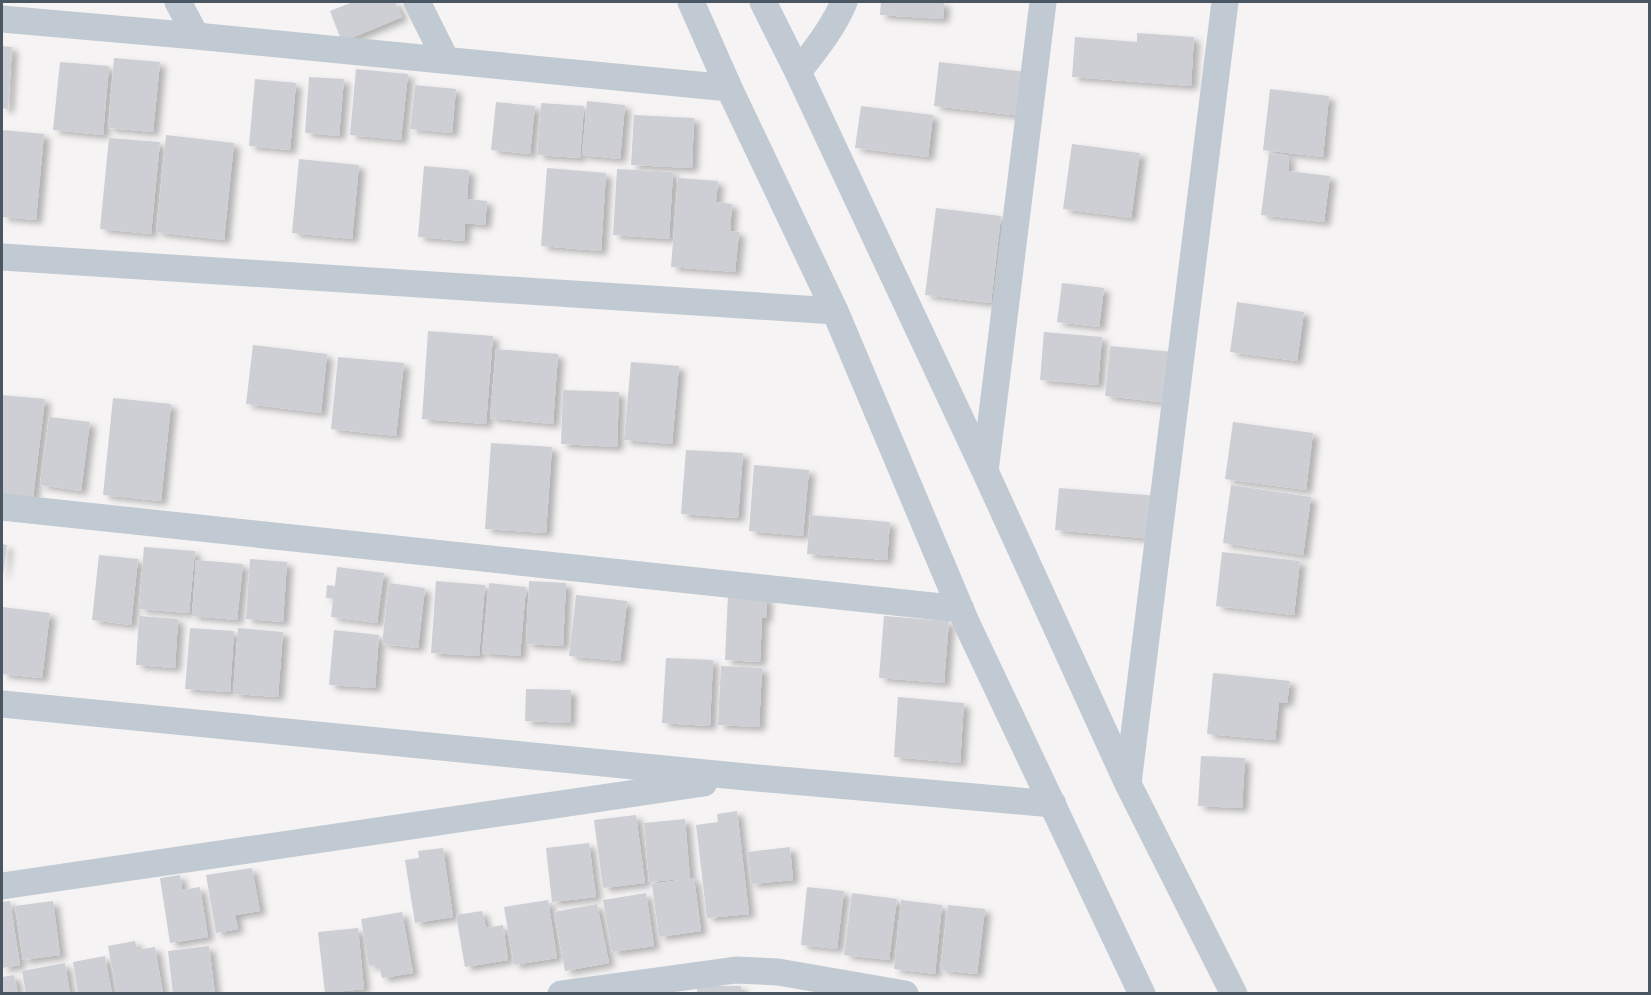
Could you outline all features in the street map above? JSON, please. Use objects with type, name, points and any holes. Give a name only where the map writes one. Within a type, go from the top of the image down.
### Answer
[{"type":"street","points":[[178,2],[196,36]]},
{"type":"street","points":[[417,2],[446,60]]},
{"type":"street","points":[[691,2],[729,88],[835,311],[961,609],[1142,993]]},
{"type":"street","points":[[763,2],[985,471],[1128,784],[1234,993]]},
{"type":"street","points":[[798,72],[838,17],[844,2]]},
{"type":"street","points":[[985,471],[1043,2]]},
{"type":"street","points":[[1128,784],[1226,2]]},
{"type":"street","points":[[2,19],[729,88]]},
{"type":"street","points":[[2,257],[835,311]]},
{"type":"street","points":[[2,507],[961,609]]},
{"type":"street","points":[[2,704],[746,777],[1053,804]]},
{"type":"street","points":[[2,886],[746,777]]},
{"type":"street","points":[[561,993],[736,970],[778,972],[904,993]]},
{"type":"building","points":[[353,2],[395,2],[402,17],[342,42],[330,11]]},
{"type":"building","points":[[881,2],[944,2],[943,19],[880,15]]},
{"type":"building","points":[[1137,33],[1194,37],[1191,86],[1072,77],[1075,37],[1137,42]]},
{"type":"building","points":[[2,46],[12,47],[8,109],[2,108]]},
{"type":"building","points":[[114,58],[160,62],[153,132],[108,128]]},
{"type":"building","points":[[60,62],[109,66],[103,135],[53,130]]},
{"type":"building","points":[[939,62],[1027,72],[1023,116],[934,106]]},
{"type":"building","points":[[356,69],[408,74],[401,140],[350,135]]},
{"type":"building","points":[[309,77],[344,79],[339,136],[305,133]]},
{"type":"building","points":[[255,79],[296,83],[290,150],[249,146]]},
{"type":"building","points":[[415,85],[456,89],[452,133],[410,129]]},
{"type":"building","points":[[1270,89],[1329,96],[1323,157],[1263,150]]},
{"type":"building","points":[[587,101],[625,105],[620,159],[582,155]]},
{"type":"building","points":[[496,102],[535,106],[530,154],[491,150]]},
{"type":"building","points":[[541,103],[584,106],[580,158],[537,155]]},
{"type":"building","points":[[861,106],[933,115],[928,157],[855,148]]},
{"type":"building","points":[[634,115],[694,118],[692,168],[631,165]]},
{"type":"building","points":[[2,130],[44,134],[36,220],[2,217]]},
{"type":"building","points":[[166,135],[234,143],[224,240],[156,232]]},
{"type":"building","points":[[109,138],[160,142],[151,234],[100,229]]},
{"type":"building","points":[[1072,144],[1140,153],[1131,218],[1063,209]]},
{"type":"building","points":[[1269,153],[1289,156],[1288,171],[1330,176],[1324,222],[1261,215]]},
{"type":"building","points":[[299,159],[359,165],[352,239],[292,233]]},
{"type":"building","points":[[424,166],[469,170],[467,199],[487,201],[485,225],[465,223],[464,241],[418,237]]},
{"type":"building","points":[[547,168],[606,173],[601,251],[541,246]]},
{"type":"building","points":[[617,169],[673,172],[669,239],[613,235]]},
{"type":"building","points":[[678,178],[718,181],[716,202],[732,204],[730,231],[739,232],[735,272],[671,267]]},
{"type":"building","points":[[936,208],[1001,216],[991,303],[925,295]]},
{"type":"building","points":[[1062,283],[1104,288],[1099,327],[1057,322]]},
{"type":"building","points":[[1237,302],[1304,312],[1297,361],[1230,352]]},
{"type":"building","points":[[428,331],[493,336],[486,424],[422,419]]},
{"type":"building","points":[[1044,332],[1102,337],[1098,385],[1040,380]]},
{"type":"building","points":[[253,345],[327,354],[321,413],[246,404]]},
{"type":"building","points":[[1110,346],[1173,352],[1168,403],[1105,396]]},
{"type":"building","points":[[496,349],[558,354],[553,424],[490,418]]},
{"type":"building","points":[[338,357],[404,363],[396,436],[331,429]]},
{"type":"building","points":[[631,362],[679,366],[672,444],[624,440]]},
{"type":"building","points":[[563,390],[619,392],[617,447],[561,444]]},
{"type":"building","points":[[2,395],[45,399],[33,498],[2,494]]},
{"type":"building","points":[[113,398],[171,404],[161,501],[103,495]]},
{"type":"building","points":[[49,417],[90,422],[81,491],[40,485]]},
{"type":"building","points":[[1233,422],[1313,433],[1306,490],[1225,479]]},
{"type":"building","points":[[491,443],[552,447],[546,533],[485,529]]},
{"type":"building","points":[[686,450],[743,453],[738,518],[681,514]]},
{"type":"building","points":[[754,465],[809,470],[803,536],[749,531]]},
{"type":"building","points":[[1231,485],[1311,497],[1303,555],[1223,543]]},
{"type":"building","points":[[1059,488],[1157,496],[1153,539],[1055,530]]},
{"type":"building","points":[[810,515],[890,522],[887,560],[807,554]]},
{"type":"building","points":[[2,544],[7,545],[3,576],[2,576]]},
{"type":"building","points":[[144,547],[195,551],[189,613],[139,609]]},
{"type":"building","points":[[1222,552],[1300,561],[1294,615],[1216,606]]},
{"type":"building","points":[[99,555],[138,559],[131,625],[92,620]]},
{"type":"building","points":[[250,559],[287,562],[283,622],[246,619]]},
{"type":"building","points":[[196,560],[243,564],[237,620],[192,616]]},
{"type":"building","points":[[337,567],[384,573],[377,623],[331,617],[333,598],[326,598],[327,585],[335,586]]},
{"type":"building","points":[[436,581],[485,585],[479,656],[431,653]]},
{"type":"building","points":[[529,581],[566,583],[563,646],[526,644]]},
{"type":"building","points":[[389,583],[425,588],[418,648],[382,644]]},
{"type":"building","points":[[489,583],[526,587],[520,656],[482,653]]},
{"type":"building","points":[[728,594],[767,597],[766,618],[762,618],[760,662],[725,660]]},
{"type":"building","points":[[576,595],[627,601],[620,661],[569,656]]},
{"type":"building","points":[[2,607],[50,613],[42,678],[2,674]]},
{"type":"building","points":[[139,616],[178,619],[175,668],[136,665]]},
{"type":"building","points":[[884,616],[949,621],[944,683],[879,678]]},
{"type":"building","points":[[190,628],[234,631],[230,692],[185,689]]},
{"type":"building","points":[[238,628],[283,632],[278,697],[233,694]]},
{"type":"building","points":[[334,630],[379,635],[375,688],[329,685]]},
{"type":"building","points":[[666,658],[713,660],[710,726],[662,723]]},
{"type":"building","points":[[721,666],[762,668],[759,727],[718,725]]},
{"type":"building","points":[[1213,673],[1290,681],[1287,703],[1279,702],[1275,740],[1207,734]]},
{"type":"building","points":[[526,689],[571,690],[570,723],[525,721]]},
{"type":"building","points":[[898,697],[964,703],[960,763],[894,757]]},
{"type":"building","points":[[1201,756],[1245,758],[1242,808],[1198,806]]},
{"type":"building","points":[[737,811],[749,914],[707,918],[696,825],[718,822],[717,814]]},
{"type":"building","points":[[636,815],[645,883],[603,888],[594,820]]},
{"type":"building","points":[[685,819],[690,878],[649,882],[644,823]]},
{"type":"building","points":[[589,843],[596,897],[552,902],[546,848]]},
{"type":"building","points":[[790,847],[793,880],[751,884],[748,852]]},
{"type":"building","points":[[443,848],[453,917],[415,923],[405,860],[419,858],[418,851]]},
{"type":"building","points":[[252,868],[260,911],[235,915],[238,929],[216,933],[206,875]]},
{"type":"building","points":[[180,875],[182,890],[200,887],[208,937],[170,943],[160,878]]},
{"type":"building","points":[[694,878],[701,931],[659,937],[652,884]]},
{"type":"building","points":[[807,887],[844,891],[837,949],[801,945]]},
{"type":"building","points":[[646,893],[654,946],[612,952],[603,900]]},
{"type":"building","points":[[852,893],[897,899],[889,960],[844,955]]},
{"type":"building","points":[[548,900],[557,958],[514,965],[504,907]]},
{"type":"building","points":[[901,900],[942,905],[935,974],[894,969]]},
{"type":"building","points":[[10,901],[20,965],[2,968],[2,902]]},
{"type":"building","points":[[53,901],[60,955],[23,960],[15,906]]},
{"type":"building","points":[[597,904],[609,963],[565,971],[554,912]]},
{"type":"building","points":[[948,905],[985,909],[977,974],[940,970]]},
{"type":"building","points":[[482,911],[486,928],[503,925],[508,960],[465,967],[456,915]]},
{"type":"building","points":[[402,912],[413,973],[382,978],[379,965],[369,966],[361,919]]},
{"type":"building","points":[[358,928],[364,989],[325,993],[318,932]]},
{"type":"building","points":[[135,941],[137,950],[155,947],[163,994],[117,994],[108,946]]},
{"type":"building","points":[[209,946],[215,994],[173,994],[168,951]]},
{"type":"building","points":[[105,956],[112,994],[78,994],[73,962]]},
{"type":"building","points":[[65,963],[70,994],[26,994],[22,971]]},
{"type":"building","points":[[14,975],[18,994],[2,994],[2,977]]},
{"type":"building","points":[[697,986],[741,986],[741,994],[697,994]]}]
